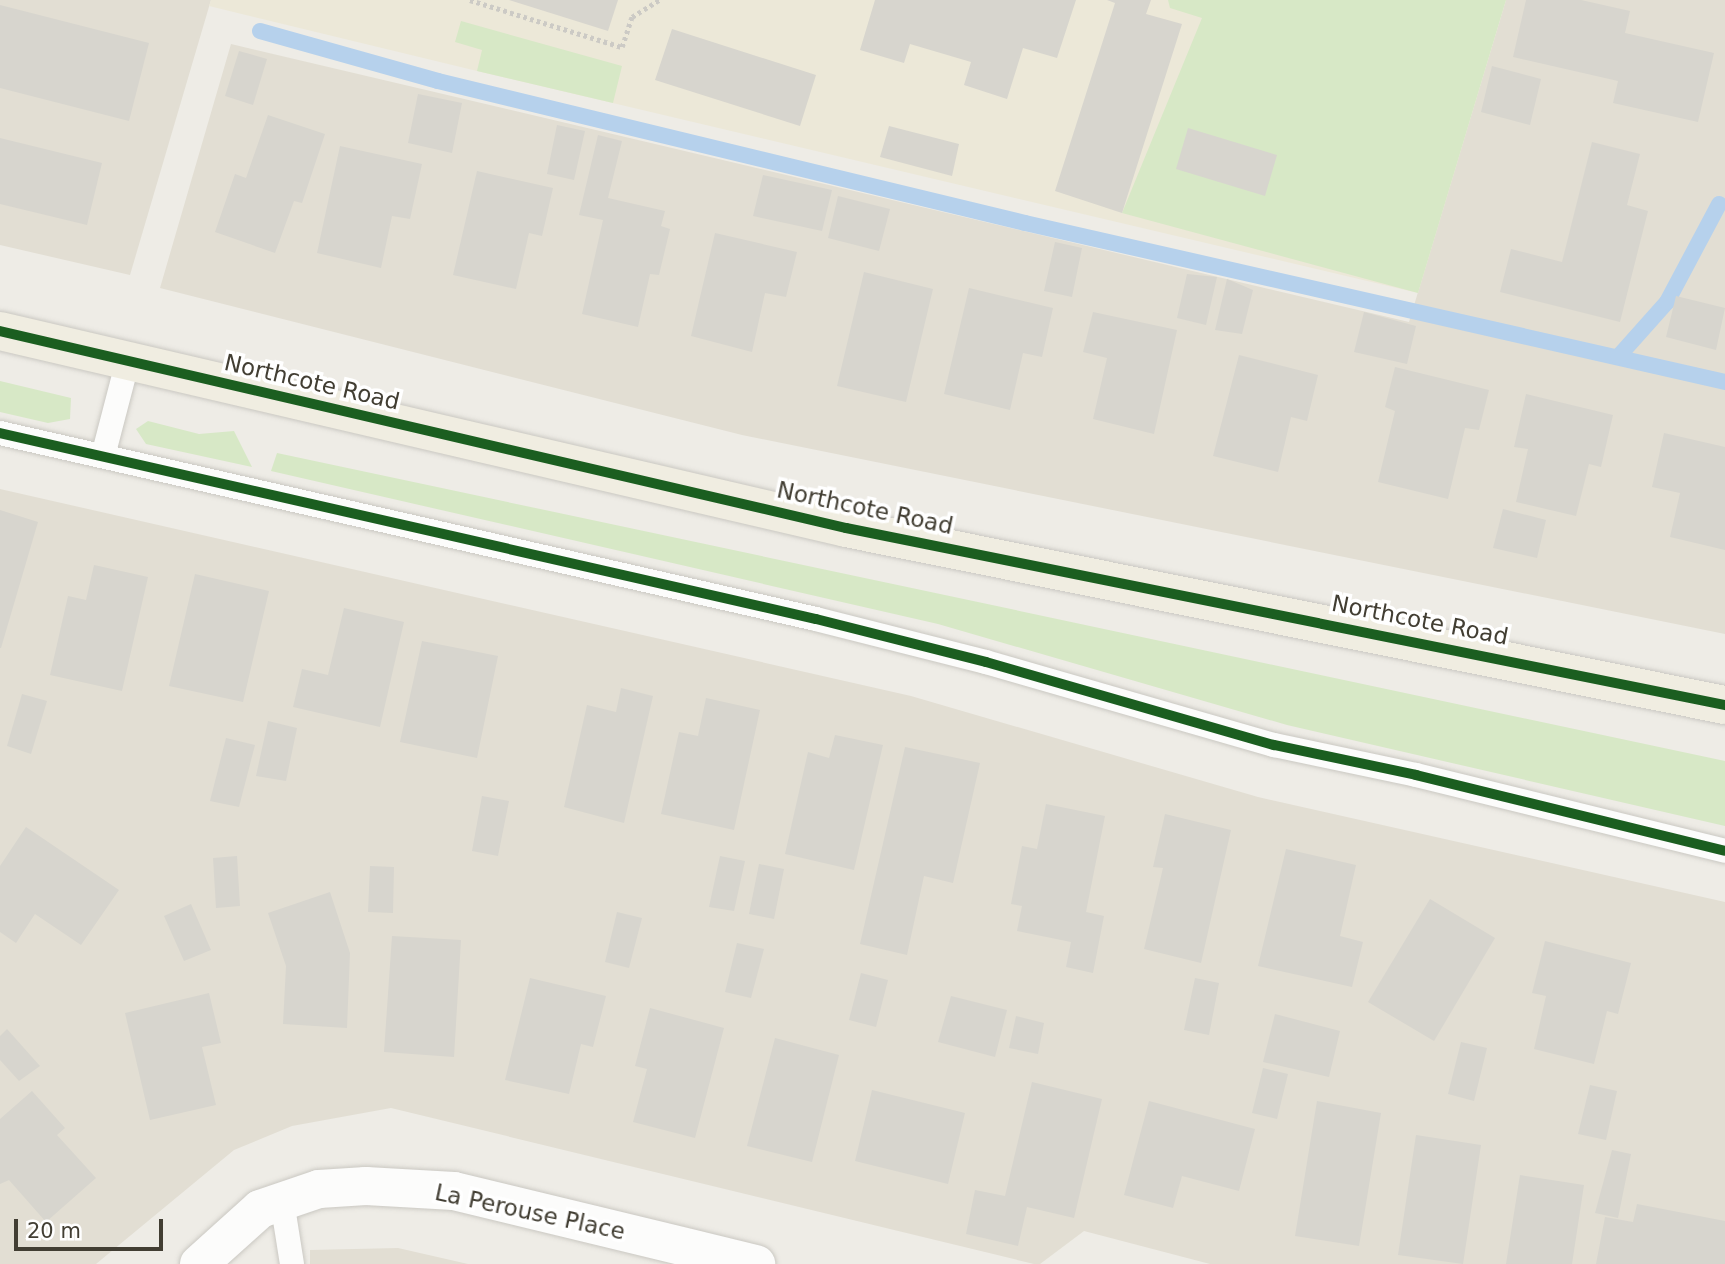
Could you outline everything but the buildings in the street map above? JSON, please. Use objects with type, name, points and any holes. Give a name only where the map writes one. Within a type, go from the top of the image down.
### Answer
[{"type":"main road","name":"Northcote Road","points":[[0,331],[846,527],[1725,705]]},
{"type":"street","name":"La Perouse Place","points":[[199,1264],[260,1209],[319,1189],[366,1186],[454,1191],[756,1264]]},
{"type":"lane","points":[[103,456],[128,360]]},
{"type":"lane","points":[[0,433],[816,619],[986,662],[1274,745],[1416,775],[1725,851]]},
{"type":"lane","points":[[282,1200],[292,1264]]},
{"type":"path","points":[[470,0],[622,47],[632,17],[659,0]]},
{"type":"shaded area","points":[[0,0],[211,0],[130,275],[0,245]]},
{"type":"shaded area","points":[[211,0],[1506,0],[1418,293],[209,6]]},
{"type":"shaded area","points":[[1506,0],[1725,0],[1725,634],[742,435],[160,288],[231,44],[1409,322]]},
{"type":"shaded area","points":[[0,489],[911,696],[1258,797],[1725,902],[1725,1264],[1210,1264],[1084,1231],[1040,1264],[1034,1264],[391,1108],[292,1126],[234,1150],[96,1264],[0,1264]]},
{"type":"shaded area","points":[[398,1248],[468,1264],[310,1264],[310,1250]]},
{"type":"green space","points":[[1168,0],[1506,0],[1418,293],[1122,213],[1202,18],[1170,8]]},
{"type":"green space","points":[[461,21],[622,66],[613,103],[477,71],[482,50],[455,42]]},
{"type":"green space","points":[[0,381],[71,398],[70,419],[48,423],[0,412]]},
{"type":"green space","points":[[148,421],[199,434],[234,431],[252,467],[146,444],[136,429]]},
{"type":"green space","points":[[277,453],[1725,761],[1725,826],[1287,725],[938,624],[271,471]]},
{"type":"waterway","points":[[260,31],[438,81],[1025,223],[1725,382]]},
{"type":"waterway","points":[[1618,357],[1667,302],[1719,204]]},
{"type":"cycle path","points":[[0,331],[846,528],[1725,705]]},
{"type":"cycle path","points":[[0,433],[816,619],[986,662],[1274,745],[1416,775],[1725,851]]}]
